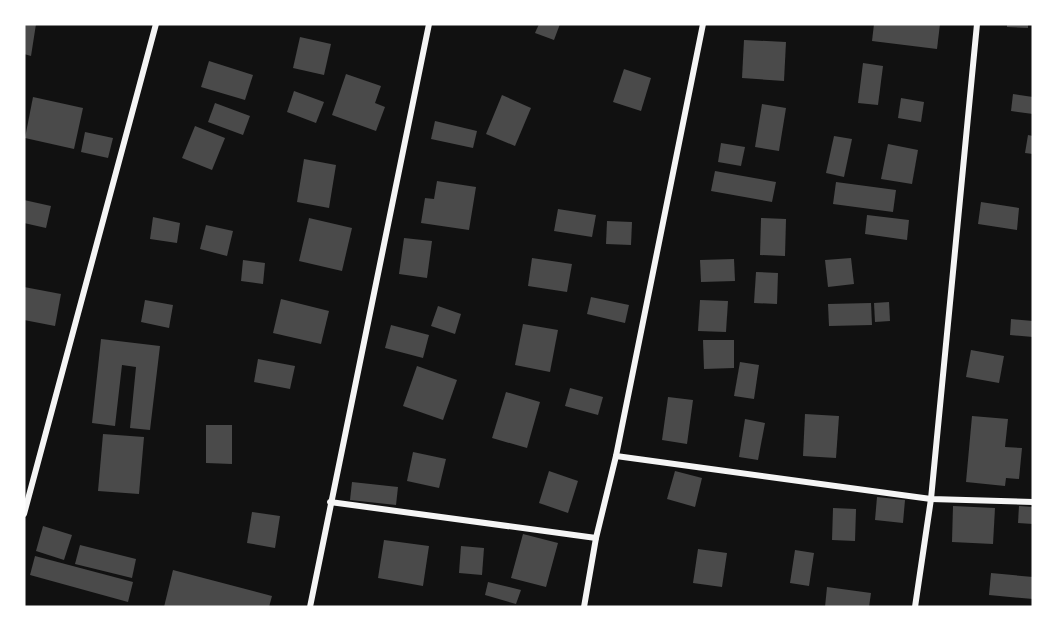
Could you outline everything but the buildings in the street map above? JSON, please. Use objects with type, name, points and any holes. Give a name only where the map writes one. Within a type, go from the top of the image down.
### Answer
[{"type":"street","points":[[24,514],[156,24]]},
{"type":"street","points":[[310,607],[429,24]]},
{"type":"street","points":[[584,607],[596,538],[616,456],[703,24]]},
{"type":"street","points":[[915,607],[931,499],[977,24]]},
{"type":"street","points":[[616,456],[931,499],[1033,502]]},
{"type":"street","points":[[330,502],[596,538]]}]
